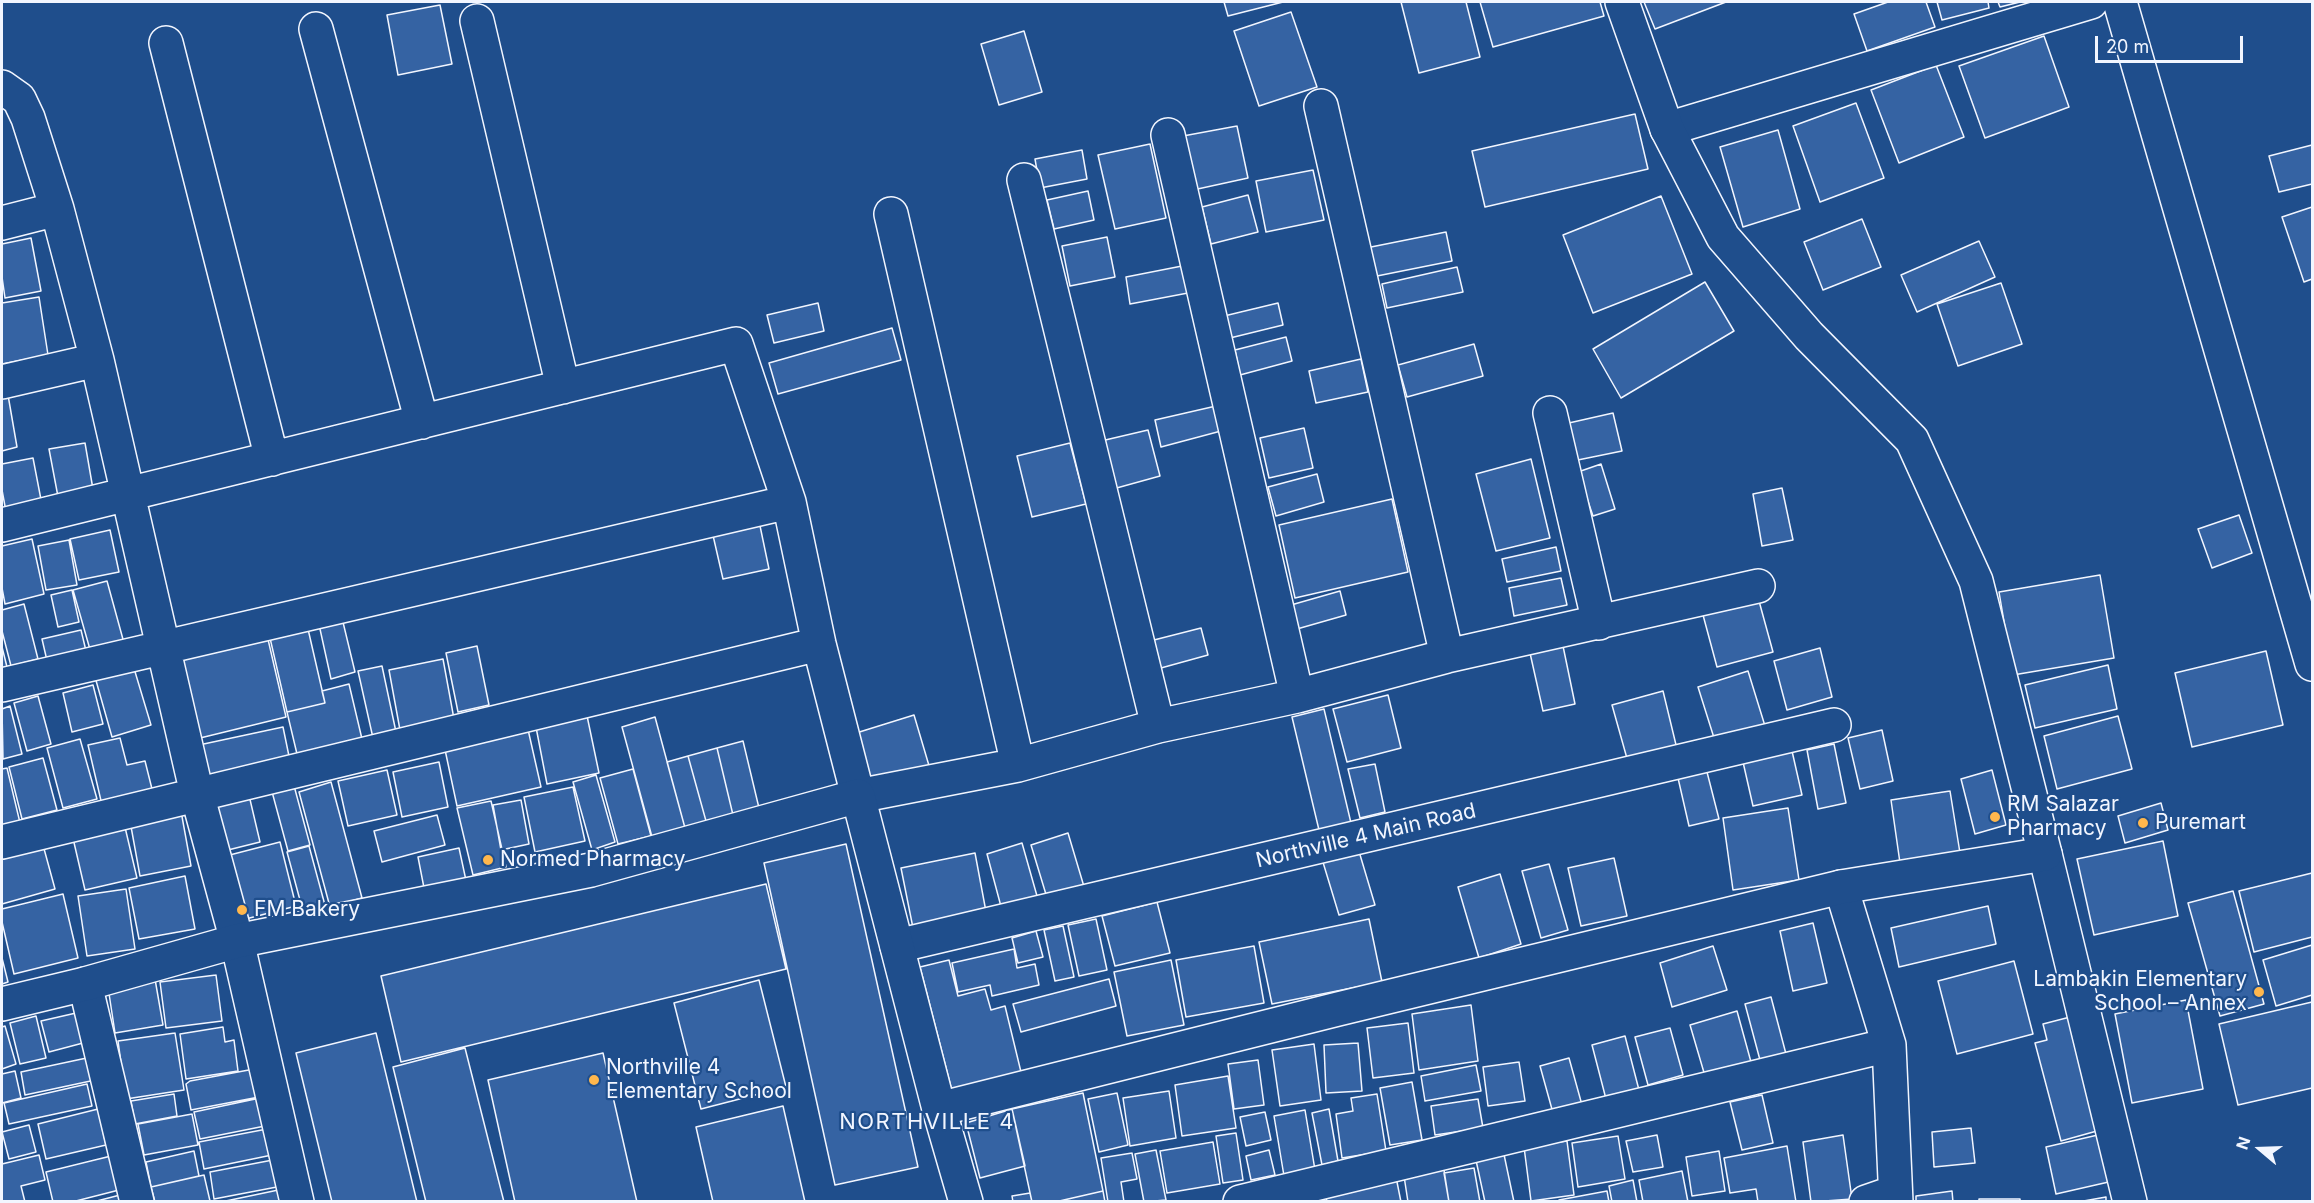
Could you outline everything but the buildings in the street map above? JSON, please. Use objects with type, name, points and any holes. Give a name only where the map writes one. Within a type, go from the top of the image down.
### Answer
[{"type":"street","points":[[1622,2],[1667,129],[1724,237],[1809,336],[1912,440],[1976,581],[2130,1202]]},
{"type":"street","points":[[1667,129],[2091,2]]},
{"type":"street","points":[[2120,2],[2313,664]]},
{"type":"street","points":[[477,21],[563,387]]},
{"type":"street","points":[[316,29],[422,422]]},
{"type":"street","points":[[166,43],[272,459]]},
{"type":"street","points":[[2,87],[19,99],[28,118],[57,209],[97,360],[197,795],[237,941],[297,1202]]},
{"type":"street","points":[[1321,106],[1447,656]]},
{"type":"street","points":[[1168,135],[1297,696]]},
{"type":"street","points":[[1024,180],[1158,726]]},
{"type":"street","points":[[2,223],[57,209]]},
{"type":"street","points":[[891,214],[1018,765]]},
{"type":"street","points":[[2,525],[736,344],[789,502],[819,644],[939,1109],[966,1202]]},
{"type":"street","points":[[2,382],[97,360]]},
{"type":"street","points":[[1550,413],[1599,623]]},
{"type":"street","points":[[2,685],[789,502]]},
{"type":"street","points":[[2,1004],[85,984],[237,941],[591,870],[858,796],[1018,765],[1158,726],[1297,696],[1447,656],[1758,586]]},
{"type":"street","points":[[2,842],[819,644]]},
{"type":"street","name":"Northville 4 Main Road","points":[[897,946],[1834,725]]},
{"type":"street","points":[[939,1109],[1338,1009],[1841,888],[2045,854]]},
{"type":"street","points":[[1841,888],[1889,1045],[1886,1198]]},
{"type":"street","points":[[85,984],[137,1202]]},
{"type":"street","points":[[1240,1202],[1889,1045]]},
{"type":"place","name":"RM Salazar Pharmacy","points":[[1995,817]]},
{"type":"place","name":"Puremart","points":[[2143,823]]},
{"type":"place","name":"Normed Pharmacy","points":[[488,860]]},
{"type":"place","name":"FM Bakery","points":[[242,910]]},
{"type":"place","name":"Lambakin Elementary School – Annex","points":[[2259,992]]},
{"type":"place","name":"Northville 4 Elementary School","points":[[594,1080]]},
{"type":"district","name":"NORTHVILLE 4","points":[[927,1122]]}]
